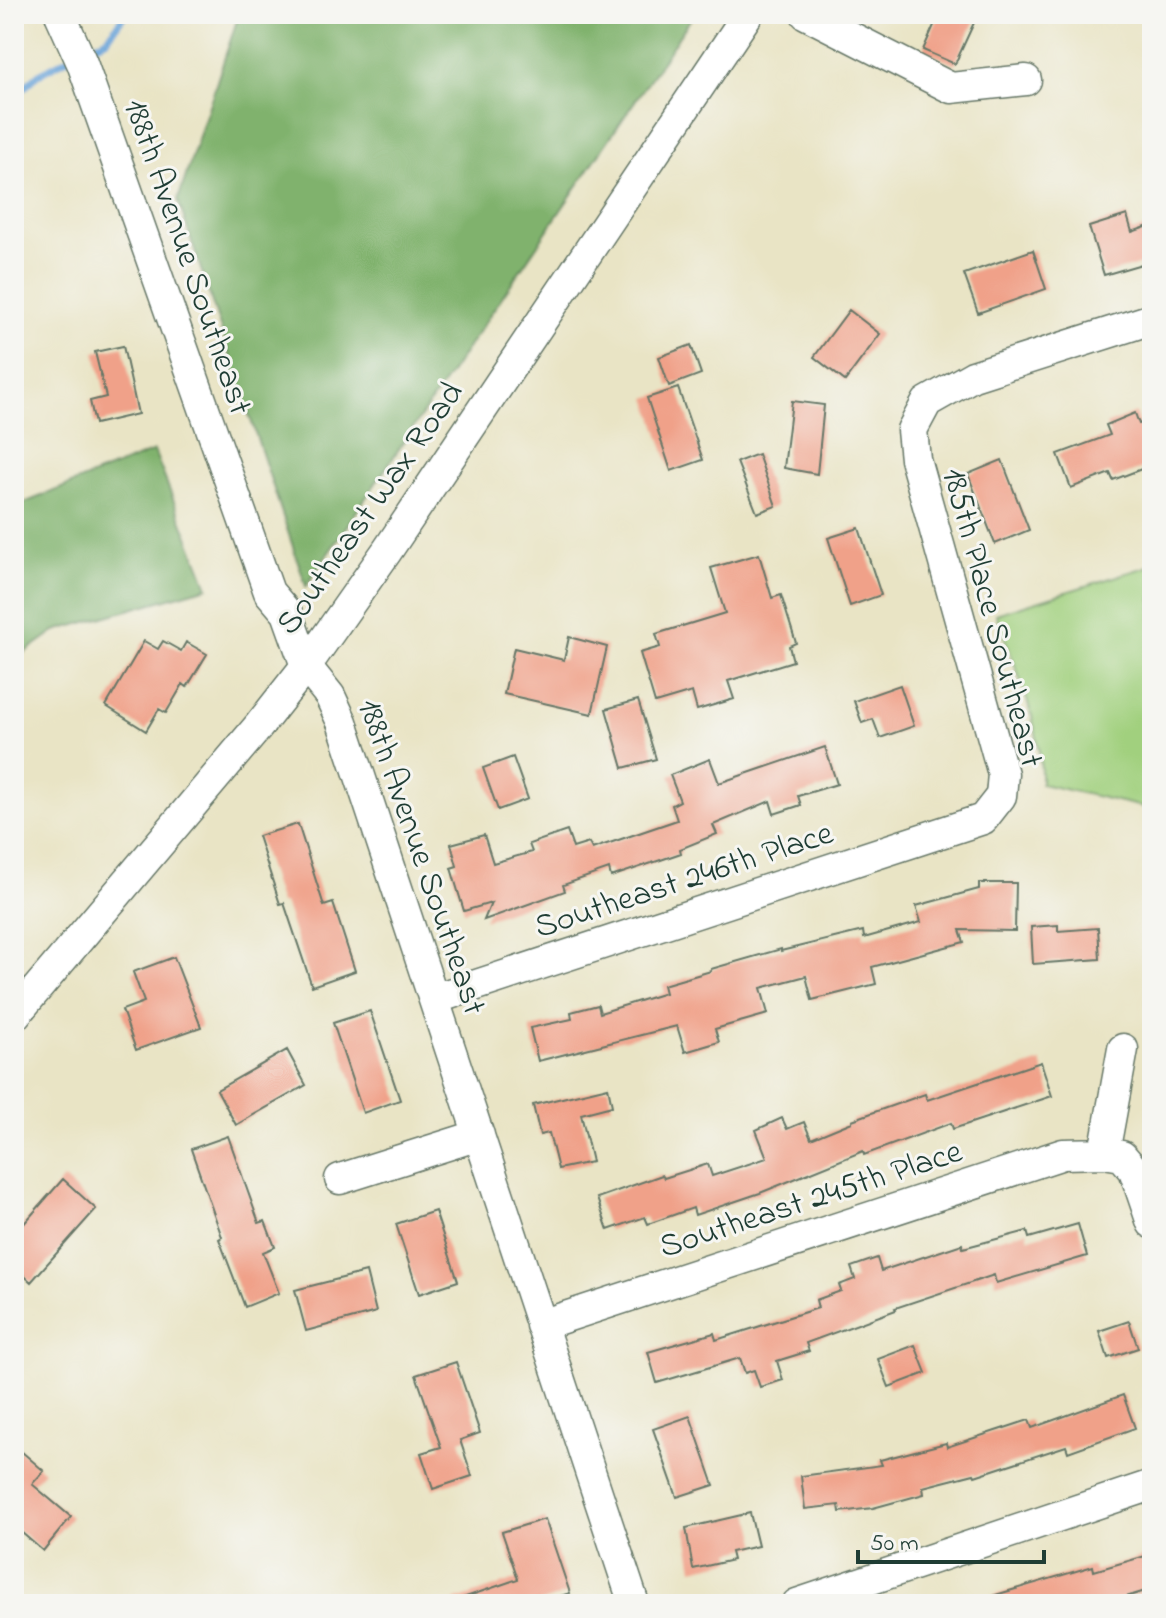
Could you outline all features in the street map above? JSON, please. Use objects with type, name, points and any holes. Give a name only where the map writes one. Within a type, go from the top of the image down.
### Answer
[{"type":"street","name":"188th Avenue Southeast","points":[[60,14],[78,54],[269,592],[287,613],[306,666],[330,696],[342,722],[634,1604]]},
{"type":"street","name":"Southeast Wax Road","points":[[14,1016],[306,666],[387,551],[748,14]]},
{"type":"street","points":[[806,14],[951,88],[1026,80]]},
{"type":"street","name":"185th Place Southeast","points":[[955,830],[983,819],[1001,796],[1003,774],[915,459],[912,430],[927,402],[973,376],[1152,319]]},
{"type":"street","name":"Southeast 246th Place","points":[[434,999],[955,830]]},
{"type":"street","points":[[1123,1049],[1104,1153],[1122,1156],[1134,1170],[1152,1223]]},
{"type":"street","points":[[340,1179],[479,1135]]},
{"type":"street","name":"Southeast 245th Place","points":[[541,1325],[1063,1154],[1104,1153]]},
{"type":"street","points":[[797,1604],[1152,1485]]},
{"type":"green space","points":[[239,14],[694,14],[306,586],[178,200]]},
{"type":"green space","points":[[154,451],[208,587],[55,631],[14,660],[14,507]]},
{"type":"green space","points":[[1152,565],[1152,809],[1041,784],[1033,719],[996,614]]},
{"type":"building","points":[[939,14],[978,14],[955,64],[923,50]]},
{"type":"building","points":[[1127,215],[1132,232],[1152,225],[1152,261],[1104,275],[1089,227]]},
{"type":"building","points":[[1033,250],[1046,289],[978,313],[964,274]]},
{"type":"building","points":[[849,310],[880,334],[845,381],[814,357]]},
{"type":"building","points":[[691,345],[701,374],[669,386],[659,357]]},
{"type":"building","points":[[123,346],[138,414],[95,424],[90,401],[106,397],[95,352]]},
{"type":"building","points":[[678,388],[703,460],[671,471],[647,398]]},
{"type":"building","points":[[792,401],[824,405],[817,474],[784,468]]},
{"type":"building","points":[[1135,413],[1139,424],[1152,420],[1152,465],[1113,480],[1110,473],[1071,488],[1058,454],[1110,435],[1106,425]]},
{"type":"building","points":[[758,454],[776,506],[757,513],[737,462]]},
{"type":"building","points":[[1002,460],[1029,530],[995,544],[968,474]]},
{"type":"building","points":[[859,528],[881,595],[850,606],[828,538]]},
{"type":"building","points":[[759,554],[772,598],[781,595],[796,643],[789,646],[793,661],[728,681],[734,699],[697,710],[692,692],[655,703],[640,653],[660,647],[656,634],[725,613],[711,568]]},
{"type":"building","points":[[569,637],[607,647],[592,714],[504,694],[514,648],[564,660]]},
{"type":"building","points":[[144,641],[158,649],[163,641],[181,651],[186,642],[207,654],[187,687],[183,684],[166,713],[159,709],[146,731],[106,706]]},
{"type":"building","points":[[900,685],[914,726],[880,738],[873,719],[862,723],[854,701]]},
{"type":"building","points":[[638,700],[656,759],[623,768],[606,709]]},
{"type":"building","points":[[825,747],[837,784],[798,796],[801,805],[774,814],[770,801],[713,825],[717,834],[680,849],[681,853],[611,877],[609,869],[563,885],[565,891],[484,920],[491,903],[464,911],[451,868],[457,866],[451,844],[484,835],[493,863],[532,852],[529,844],[567,831],[573,848],[589,843],[592,849],[677,820],[672,805],[680,801],[670,775],[710,759],[719,783]]},
{"type":"building","points":[[513,757],[528,799],[498,810],[483,768]]},
{"type":"building","points":[[298,824],[324,906],[333,903],[355,971],[312,986],[258,836]]},
{"type":"building","points":[[979,883],[1016,883],[1015,931],[960,930],[964,942],[872,967],[876,984],[812,1000],[806,976],[761,988],[768,1014],[715,1029],[719,1042],[685,1052],[677,1026],[538,1061],[530,1028],[572,1019],[571,1012],[598,1005],[600,1013],[665,993],[663,985],[781,949],[863,931],[864,938],[921,922],[916,906],[979,889]]},
{"type":"building","points":[[1058,925],[1058,931],[1098,928],[1100,959],[1033,964],[1031,927]]},
{"type":"building","points":[[174,957],[201,1027],[136,1050],[122,1010],[144,1002],[133,972]]},
{"type":"building","points":[[370,1011],[400,1100],[363,1113],[333,1023]]},
{"type":"building","points":[[287,1050],[306,1085],[236,1125],[217,1090]]},
{"type":"building","points":[[1041,1062],[1052,1096],[953,1129],[951,1123],[864,1155],[863,1151],[760,1193],[695,1215],[693,1208],[648,1224],[645,1217],[608,1230],[597,1198],[662,1175],[664,1178],[708,1164],[712,1176],[767,1158],[756,1130],[782,1118],[787,1129],[804,1122],[811,1139],[852,1120],[925,1094],[927,1100]]},
{"type":"building","points":[[608,1087],[612,1106],[581,1114],[592,1162],[558,1169],[549,1133],[540,1135],[533,1105]]},
{"type":"building","points":[[228,1136],[259,1223],[265,1221],[275,1247],[263,1252],[279,1293],[245,1307],[219,1239],[222,1237],[191,1149]]},
{"type":"building","points":[[63,1179],[96,1209],[31,1282],[14,1266],[14,1235]]},
{"type":"building","points":[[435,1211],[458,1281],[419,1294],[396,1224]]},
{"type":"building","points":[[1078,1224],[1087,1256],[996,1283],[994,1275],[895,1308],[806,1343],[809,1351],[777,1361],[783,1380],[760,1387],[754,1370],[745,1373],[740,1358],[657,1383],[648,1352],[714,1333],[716,1340],[818,1308],[816,1300],[841,1291],[839,1285],[855,1279],[851,1267],[877,1258],[881,1271],[962,1244],[963,1248],[1027,1231],[1029,1238]]},
{"type":"building","points":[[366,1272],[376,1312],[306,1331],[295,1290]]},
{"type":"building","points":[[1129,1321],[1138,1348],[1108,1358],[1099,1331]]},
{"type":"building","points":[[915,1345],[926,1373],[889,1387],[878,1359]]},
{"type":"building","points":[[456,1362],[480,1433],[460,1440],[472,1476],[433,1489],[421,1453],[441,1447],[416,1375]]},
{"type":"building","points":[[1123,1395],[1135,1428],[1068,1452],[1066,1446],[975,1476],[923,1487],[924,1494],[873,1508],[840,1512],[839,1505],[805,1509],[801,1476],[882,1465],[880,1460],[946,1443],[947,1447],[1029,1420],[1032,1428]]},
{"type":"building","points":[[690,1416],[714,1485],[677,1497],[653,1429]]},
{"type":"building","points":[[14,1445],[44,1471],[32,1484],[71,1517],[43,1551],[14,1526]]},
{"type":"building","points":[[750,1513],[758,1546],[731,1552],[733,1560],[693,1569],[686,1528]]},
{"type":"building","points":[[545,1519],[570,1593],[536,1604],[454,1604],[454,1601],[518,1579],[502,1532]]},
{"type":"building","points":[[1152,1554],[1152,1589],[1103,1604],[982,1604],[982,1599],[1093,1566],[1094,1571]]},
{"type":"waterway","points":[[85,50],[107,39],[125,14]]},
{"type":"waterway","points":[[14,97],[39,74],[71,57]]}]
